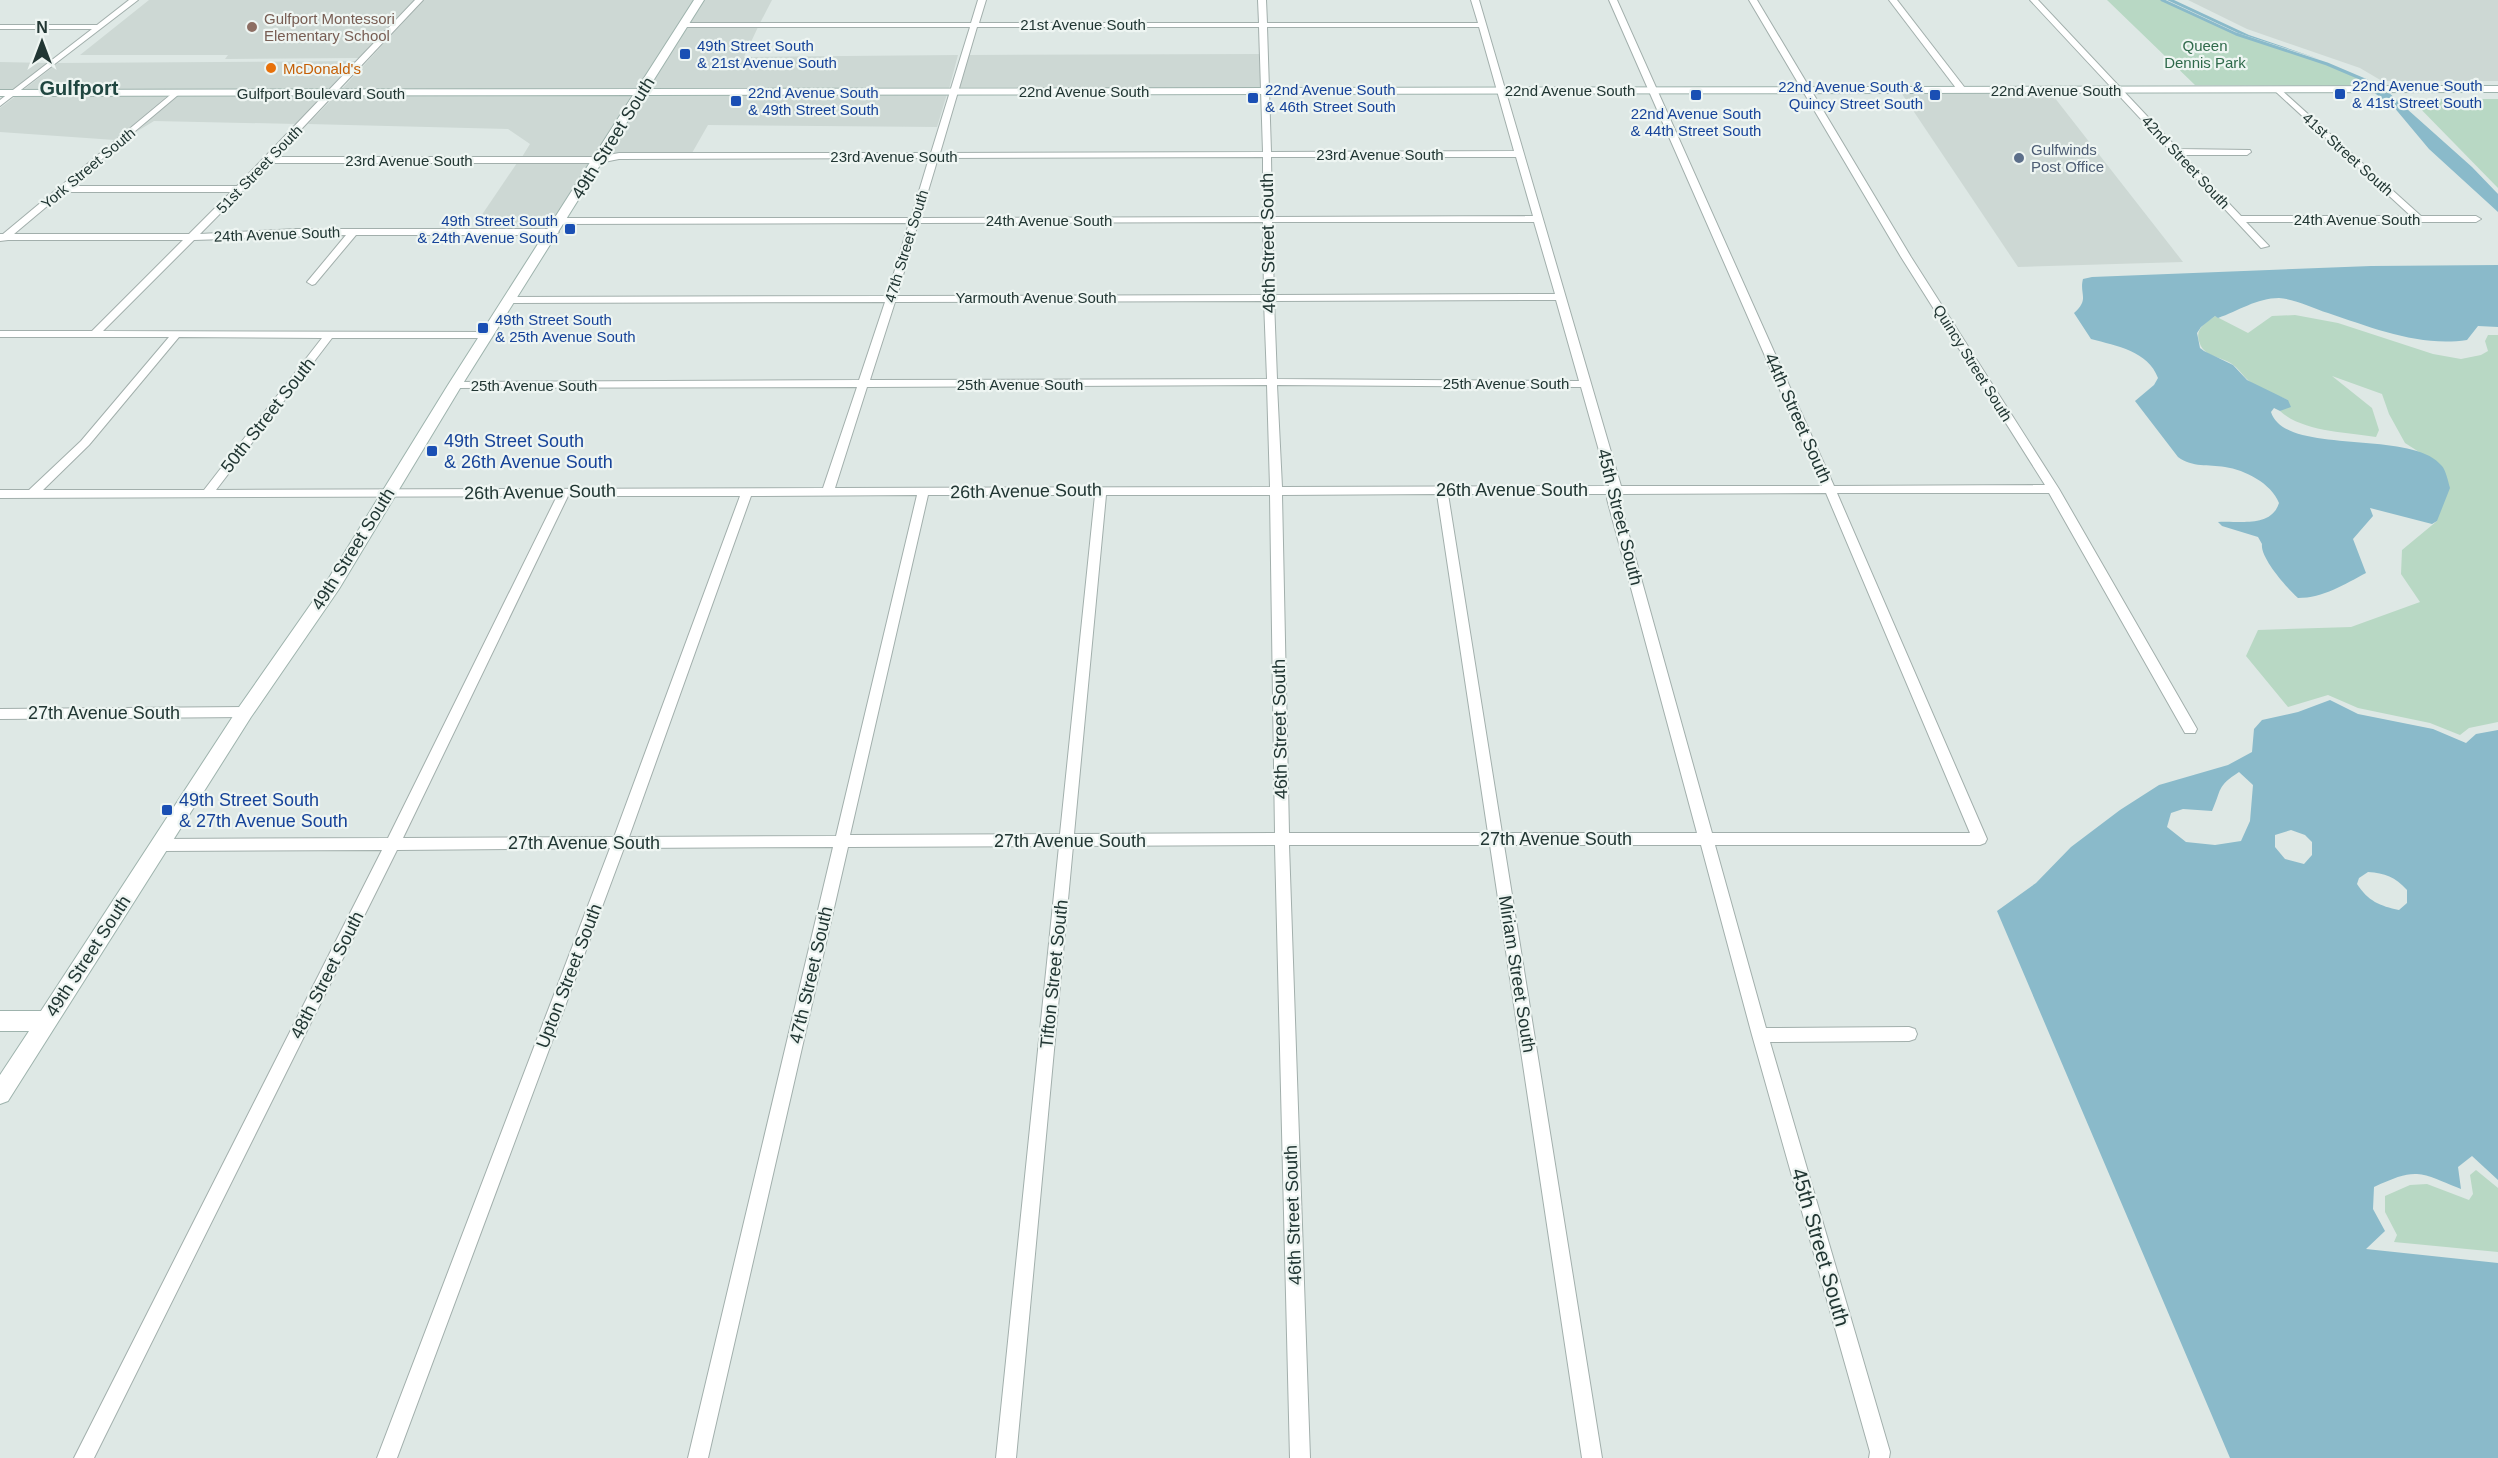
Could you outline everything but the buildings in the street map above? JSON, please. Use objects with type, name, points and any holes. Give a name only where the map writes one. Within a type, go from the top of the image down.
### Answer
[{"type":"main road","name":"49th Street South","points":[[0,1094],[245,712],[333,585],[455,385],[558,226],[699,0]]},
{"type":"main road","name":"22nd Avenue South","points":[[641,92],[2498,89]]},
{"type":"main road","name":"Gulfport Boulevard South","points":[[0,93],[641,92]]},
{"type":"main road","points":[[0,1021],[46,1021]]},
{"type":"street","points":[[0,104],[134,0]]},
{"type":"street","name":"51st Street South","points":[[95,334],[240,189],[419,0]]},
{"type":"street","name":"47th Street South","points":[[828,492],[864,385],[972,25],[982,0]]},
{"type":"street","name":"46th Street South","points":[[1262,0],[1276,490],[1282,839],[1300,1458]]},
{"type":"street","name":"45th Street South","points":[[1475,0],[1616,490],[1613,499],[1760,1035],[1880,1452],[1879,1458]]},
{"type":"street","name":"44th Street South","points":[[1612,0],[1830,490],[1980,839]]},
{"type":"street","name":"Quincy Street South","points":[[1753,0],[1906,257],[2053,489],[2190,729]]},
{"type":"street","points":[[1893,0],[1962,90]]},
{"type":"street","name":"42nd Street South","points":[[2034,0],[2264,246]]},
{"type":"street","name":"21st Avenue South","points":[[683,25],[1482,25]]},
{"type":"street","points":[[0,27],[99,27]]},
{"type":"street","name":"41st Street South","points":[[2278,89],[2419,219]]},
{"type":"street","name":"York Street South","points":[[2,239],[175,93]]},
{"type":"street","points":[[2176,152],[2247,152]]},
{"type":"street","name":"23rd Avenue South","points":[[268,160],[599,160],[619,156],[1521,154]]},
{"type":"street","points":[[63,189],[240,189]]},
{"type":"street","name":"24th Avenue South","points":[[2,239],[191,237],[296,232],[914,220],[1537,219]]},
{"type":"street","name":"24th Avenue South","points":[[2238,219],[2476,219]]},
{"type":"street","points":[[312,282],[353,232]]},
{"type":"street","name":"Yarmouth Avenue South","points":[[511,300],[1561,297]]},
{"type":"street","points":[[0,334],[488,336]]},
{"type":"street","points":[[32,494],[85,443],[176,335]]},
{"type":"street","name":"50th Street South","points":[[207,494],[329,335]]},
{"type":"street","name":"25th Avenue South","points":[[455,385],[1273,382],[1585,384]]},
{"type":"street","name":"26th Avenue South","points":[[0,494],[2053,489]]},
{"type":"street","name":"Tifton Street South","points":[[1006,1458],[1101,490]]},
{"type":"street","name":"Miriam Street South","points":[[1442,490],[1592,1458]]},
{"type":"street","name":"48th Street South","points":[[84,1458],[393,843],[565,491]]},
{"type":"street","name":"Upton Street South","points":[[387,1458],[620,843],[747,492]]},
{"type":"street","name":"47th Street South","points":[[698,1458],[923,493]]},
{"type":"street","name":"27th Avenue South","points":[[0,714],[245,712]]},
{"type":"street","name":"27th Avenue South","points":[[161,845],[1282,839],[1980,839]]},
{"type":"street","points":[[1760,1035],[1909,1034]]},
{"type":"shaded area","name":"Gulfport Montessori Elementary School","points":[[149,0],[414,0],[359,58],[225,59],[228,55],[80,55]]},
{"type":"shaded area","points":[[424,0],[695,0],[637,89],[340,91]]},
{"type":"shaded area","points":[[704,0],[772,0],[760,23],[690,23]]},
{"type":"shaded area","points":[[2188,0],[2498,0],[2498,81],[2382,81],[2360,68],[2247,29]]},
{"type":"shaded area","points":[[687,27],[758,27],[744,57],[958,55],[949,89],[648,89]]},
{"type":"shaded area","points":[[1259,54],[1261,88],[959,89],[969,55]]},
{"type":"shaded area","points":[[357,61],[330,91],[22,91],[58,63]]},
{"type":"shaded area","points":[[0,62],[48,63],[12,91],[0,91]]},
{"type":"shaded area","points":[[2051,93],[2183,262],[2018,267],[1902,94]]},
{"type":"shaded area","points":[[634,94],[595,157],[522,157],[530,144],[508,129],[308,124],[335,96]]},
{"type":"shaded area","points":[[645,94],[947,94],[937,127],[708,125],[692,153],[607,155]]},
{"type":"shaded area","points":[[16,96],[167,96],[115,140],[0,132],[0,108]]},
{"type":"shaded area","points":[[177,96],[324,96],[297,124],[154,121],[136,132]]},
{"type":"shaded area","points":[[517,163],[591,163],[551,228],[475,225]]},
{"type":"green space","name":"Queen Dennis Park","points":[[2107,0],[2162,0],[2236,34],[2351,73],[2372,85],[2195,85]]},
{"type":"green space","points":[[2411,99],[2498,99],[2498,188]]},
{"type":"green space","points":[[2295,315],[2338,323],[2433,354],[2461,359],[2481,355],[2488,351],[2485,341],[2488,335],[2498,335],[2498,722],[2469,728],[2460,735],[2430,723],[2358,708],[2328,695],[2288,707],[2246,656],[2258,630],[2351,627],[2420,602],[2401,574],[2402,550],[2437,521],[2441,466],[2405,443],[2389,414],[2382,394],[2332,376],[2372,408],[2379,430],[2376,437],[2313,427],[2289,418],[2280,411],[2285,408],[2288,400],[2253,384],[2232,364],[2204,350],[2199,341],[2200,329],[2215,316],[2248,333],[2272,316]]},
{"type":"green space","points":[[2476,1170],[2498,1188],[2498,1252],[2394,1242],[2397,1235],[2385,1212],[2385,1196],[2410,1185],[2427,1184],[2469,1200],[2473,1194],[2470,1175]]},
{"type":"water","points":[[2167,0],[2174,0],[2249,35],[2319,59],[2238,33]]},
{"type":"water","points":[[2373,92],[2388,92],[2472,167],[2498,194],[2498,212],[2429,149],[2393,106]]},
{"type":"water","points":[[2498,265],[2498,327],[2478,326],[2467,340],[2431,341],[2396,335],[2298,302],[2279,298],[2255,302],[2218,318],[2215,316],[2197,333],[2200,348],[2204,351],[2233,365],[2247,380],[2288,400],[2291,407],[2280,411],[2274,408],[2271,412],[2281,426],[2299,434],[2323,439],[2405,448],[2427,455],[2445,471],[2450,488],[2437,521],[2432,524],[2370,508],[2373,516],[2353,539],[2366,573],[2334,590],[2316,596],[2298,598],[2270,565],[2258,537],[2222,526],[2218,522],[2252,522],[2269,517],[2279,503],[2270,489],[2241,471],[2195,464],[2178,457],[2135,401],[2154,385],[2158,378],[2153,369],[2147,362],[2130,351],[2091,339],[2074,313],[2082,304],[2083,279],[2092,277],[2371,266]]},
{"type":"water","points":[[2330,700],[2358,714],[2433,729],[2466,743],[2476,734],[2498,730],[2498,1180],[2472,1156],[2458,1167],[2461,1189],[2418,1174],[2400,1176],[2374,1187],[2373,1209],[2385,1231],[2366,1249],[2498,1263],[2498,1458],[2230,1458],[1997,911],[2036,883],[2071,847],[2120,810],[2159,785],[2228,765],[2252,752],[2254,729],[2262,720],[2298,712]],"holes":[[[2239,772],[2253,785],[2250,821],[2241,841],[2215,845],[2186,842],[2167,827],[2171,813],[2183,809],[2212,811],[2223,785]],[[2291,830],[2305,835],[2312,842],[2312,855],[2304,864],[2285,859],[2275,847],[2275,835]],[[2368,872],[2389,876],[2407,890],[2407,903],[2399,910],[2375,902],[2357,884],[2359,878]]]},
{"type":"waterway","points":[[2162,0],[2236,34],[2327,64],[2367,81]]},
{"type":"place","name":"Gulfport Montessori Elementary School","points":[[252,27]]},
{"type":"place","name":"49th Street South & 21st Avenue South","points":[[685,54]]},
{"type":"place","name":"McDonald's","points":[[271,68]]},
{"type":"place","name":"22nd Avenue South & 41st Street South","points":[[2340,94]]},
{"type":"place","name":"22nd Avenue South & 44th Street South","points":[[1696,95]]},
{"type":"place","name":"22nd Avenue South & Quincy Street South","points":[[1935,95]]},
{"type":"place","name":"22nd Avenue South & 46th Street South","points":[[1253,98]]},
{"type":"place","name":"22nd Avenue South & 49th Street South","points":[[736,101]]},
{"type":"place","name":"Gulfwinds Post Office","points":[[2019,158]]},
{"type":"place","name":"49th Street South & 24th Avenue South","points":[[570,229]]},
{"type":"place","name":"49th Street South & 25th Avenue South","points":[[483,328]]},
{"type":"place","name":"49th Street South & 26th Avenue South","points":[[432,451]]},
{"type":"place","name":"49th Street South & 27th Avenue South","points":[[167,810]]},
{"type":"district","name":"Gulfport","points":[[79,88]]}]
